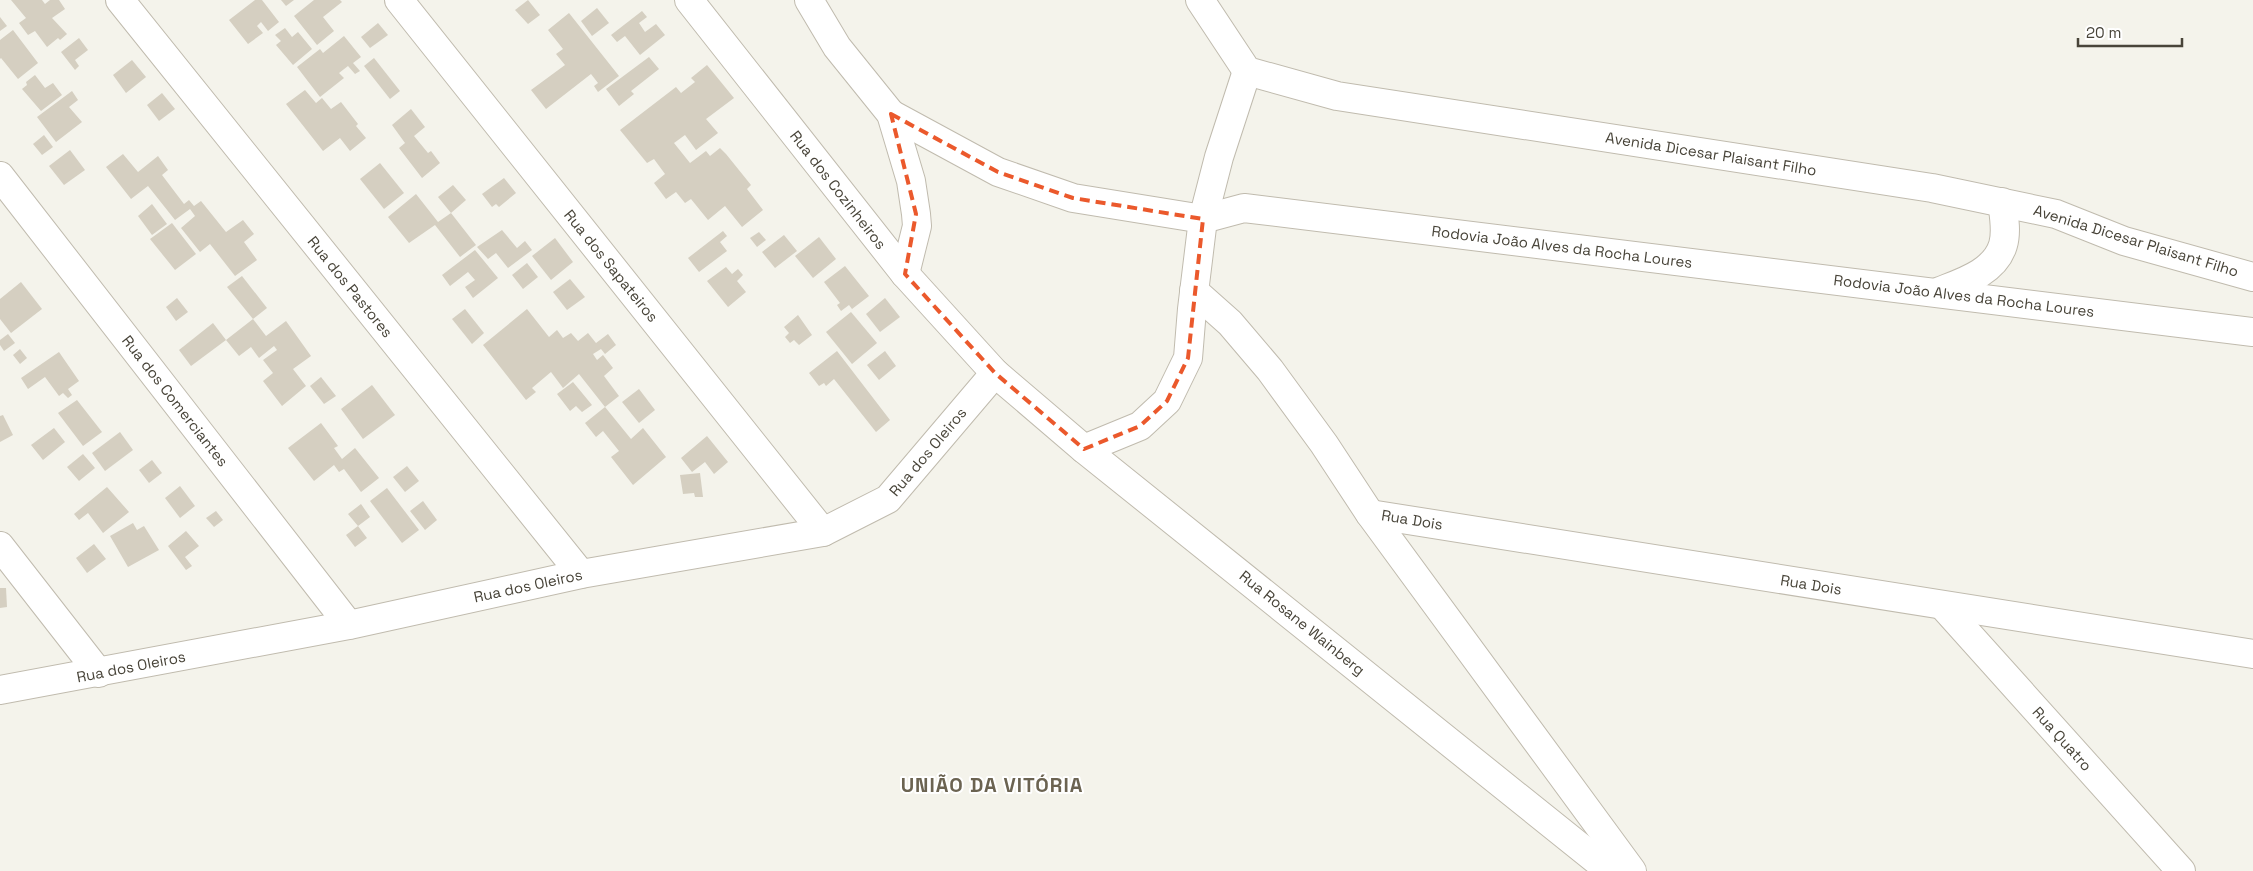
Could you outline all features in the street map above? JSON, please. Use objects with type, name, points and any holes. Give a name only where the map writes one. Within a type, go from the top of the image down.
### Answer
[{"type":"street","name":"Rua dos Pastores","points":[[120,0],[581,574]]},
{"type":"street","name":"Rua dos Sapateiros","points":[[399,0],[823,532]]},
{"type":"street","name":"Rua dos Cozinheiros","points":[[689,0],[905,274],[995,374]]},
{"type":"street","points":[[809,0],[837,47],[891,114],[911,181],[916,214],[917,226],[905,274]]},
{"type":"street","points":[[1084,449],[1140,426],[1167,401],[1188,358],[1203,220],[1221,148],[1247,71],[1200,0]]},
{"type":"street","name":"Avenida Dicesar Plaisant Filho","points":[[1247,71],[1337,96],[1932,188],[2002,202],[2056,214],[2124,241],[2253,277]]},
{"type":"street","name":"Rodovia João Alves da Rocha Loures","points":[[891,114],[998,172],[1064,194],[1203,220],[1244,208],[2253,332]]},
{"type":"street","name":"Rua dos Comerciantes","points":[[0,176],[349,625]]},
{"type":"street","points":[[1936,292],[1970,280],[1992,263],[2003,245],[2005,226],[2002,202]]},
{"type":"street","points":[[1194,291],[1230,323],[1270,370],[1324,444],[1370,514],[1632,871]]},
{"type":"street","name":"Rua dos Oleiros","points":[[0,690],[349,625],[581,574],[823,532],[888,499],[995,374]]},
{"type":"street","name":"Rua Rosane Wainberg","points":[[995,374],[1084,449],[1610,871]]},
{"type":"street","name":"Rua Dois","points":[[1370,514],[2253,654]]},
{"type":"street","points":[[0,546],[98,673]]},
{"type":"street","name":"Rua Quatro","points":[[1943,606],[2181,871]]},
{"type":"highlighted area","points":[[891,114],[998,172],[1073,198],[1203,219],[1188,358],[1167,401],[1140,426],[1084,449],[995,373],[905,274],[916,214]]},
{"type":"building","points":[[11,0],[42,0],[45,4],[50,0],[59,0],[65,9],[52,18],[67,34],[60,40],[58,38],[47,47],[35,31],[28,35],[19,23],[26,18]]},
{"type":"building","points":[[255,0],[262,0],[279,22],[268,31],[261,22],[257,26],[263,33],[248,44],[229,20]]},
{"type":"building","points":[[281,0],[294,0],[286,6]]},
{"type":"building","points":[[314,0],[340,0],[342,2],[323,17],[334,31],[317,45],[294,16]]},
{"type":"building","points":[[528,0],[540,15],[528,24],[515,10]]},
{"type":"building","points":[[597,8],[609,23],[592,36],[581,21]]},
{"type":"building","points":[[642,11],[647,17],[639,23],[645,32],[656,24],[665,35],[640,55],[625,36],[617,42],[611,35]]},
{"type":"building","points":[[569,13],[619,76],[598,92],[594,86],[598,83],[591,74],[546,109],[531,90],[565,65],[556,54],[563,49],[548,30]]},
{"type":"building","points":[[0,17],[7,26],[0,31]]},
{"type":"building","points":[[378,23],[388,35],[370,48],[361,37]]},
{"type":"building","points":[[285,28],[292,37],[298,32],[312,49],[293,65],[276,45],[281,41],[275,35]]},
{"type":"building","points":[[13,30],[38,63],[18,79],[0,59],[0,40]]},
{"type":"building","points":[[344,36],[361,57],[353,63],[360,71],[355,74],[348,66],[339,73],[344,78],[320,97],[297,67],[320,49],[323,53]]},
{"type":"building","points":[[79,38],[88,50],[75,60],[79,66],[75,70],[61,52]]},
{"type":"building","points":[[649,57],[659,69],[631,91],[634,94],[619,106],[606,89]]},
{"type":"building","points":[[374,58],[400,91],[390,99],[364,66]]},
{"type":"building","points":[[132,60],[146,77],[126,93],[113,75]]},
{"type":"building","points":[[707,65],[734,98],[706,119],[718,133],[696,150],[685,135],[674,143],[690,163],[706,151],[710,156],[720,148],[726,154],[751,185],[747,189],[763,210],[742,227],[725,206],[708,220],[691,199],[685,203],[676,192],[666,199],[654,183],[665,174],[654,159],[647,163],[620,130],[676,87],[681,93],[695,82],[691,78]]},
{"type":"building","points":[[35,75],[45,88],[53,83],[62,95],[41,111],[22,89],[27,85],[26,82]]},
{"type":"building","points":[[305,90],[316,103],[322,98],[331,109],[341,102],[366,138],[350,151],[340,138],[323,151],[286,104]]},
{"type":"building","points":[[72,91],[78,100],[69,107],[82,122],[56,142],[37,117]]},
{"type":"building","points":[[162,93],[175,109],[159,121],[147,105]]},
{"type":"building","points":[[411,109],[425,127],[414,136],[428,153],[431,151],[440,163],[422,178],[399,148],[405,143],[392,125]]},
{"type":"building","points":[[44,135],[53,147],[42,155],[33,144]]},
{"type":"building","points":[[70,150],[85,170],[64,185],[49,166]]},
{"type":"building","points":[[123,154],[138,172],[158,156],[168,170],[162,175],[184,204],[189,200],[194,206],[201,201],[226,232],[243,220],[254,234],[244,242],[257,260],[235,276],[210,244],[200,252],[181,228],[195,216],[190,209],[175,220],[148,186],[131,199],[106,167]]},
{"type":"building","points":[[380,163],[404,193],[384,209],[360,179]]},
{"type":"building","points":[[504,178],[516,193],[499,207],[496,204],[492,207],[482,194]]},
{"type":"building","points":[[453,185],[466,200],[451,213],[438,197]]},
{"type":"building","points":[[416,194],[438,222],[451,213],[476,245],[460,257],[435,225],[409,243],[388,217]]},
{"type":"building","points":[[152,204],[167,224],[152,235],[138,216]]},
{"type":"building","points":[[172,223],[196,254],[175,270],[150,239]]},
{"type":"building","points":[[502,230],[517,248],[525,241],[532,250],[508,268],[496,253],[488,259],[477,247]]},
{"type":"building","points":[[723,231],[727,236],[720,242],[727,251],[699,272],[688,258]]},
{"type":"building","points":[[759,232],[766,240],[757,247],[750,238]]},
{"type":"building","points":[[784,235],[797,251],[775,268],[762,252]]},
{"type":"building","points":[[819,237],[836,259],[813,278],[795,256]]},
{"type":"building","points":[[555,238],[573,262],[551,280],[532,256]]},
{"type":"building","points":[[475,250],[498,278],[473,298],[465,287],[475,280],[468,272],[450,286],[442,275]]},
{"type":"building","points":[[527,263],[538,277],[523,289],[512,275]]},
{"type":"building","points":[[845,266],[869,296],[852,309],[849,305],[841,311],[837,305],[840,303],[824,282]]},
{"type":"building","points":[[726,267],[732,274],[738,269],[743,275],[737,281],[746,292],[728,307],[707,281]]},
{"type":"building","points":[[242,276],[267,308],[253,319],[227,287]]},
{"type":"building","points":[[570,279],[585,297],[567,310],[553,292]]},
{"type":"building","points":[[21,282],[42,309],[11,333],[0,319],[0,299]]},
{"type":"building","points":[[177,298],[188,312],[176,321],[166,307]]},
{"type":"building","points":[[885,298],[900,317],[880,332],[866,314]]},
{"type":"building","points":[[465,309],[484,333],[472,344],[452,319]]},
{"type":"building","points":[[527,309],[549,337],[557,330],[563,338],[571,333],[578,341],[588,333],[596,343],[608,334],[616,345],[605,354],[601,349],[593,354],[597,360],[603,355],[613,368],[604,376],[619,396],[605,407],[579,374],[563,388],[551,372],[532,388],[536,392],[526,400],[483,345]]},
{"type":"building","points":[[851,312],[877,343],[852,364],[826,332]]},
{"type":"building","points":[[798,315],[812,335],[799,345],[794,340],[790,343],[785,337],[789,333],[784,327]]},
{"type":"building","points":[[253,319],[266,336],[286,321],[311,356],[293,369],[306,386],[282,406],[263,381],[273,373],[263,360],[277,350],[274,346],[259,358],[251,347],[239,356],[226,340]]},
{"type":"building","points":[[213,323],[226,340],[191,366],[179,350]]},
{"type":"building","points":[[8,334],[15,343],[4,351],[0,345],[0,340]]},
{"type":"building","points":[[20,349],[27,358],[20,364],[13,355]]},
{"type":"building","points":[[837,351],[890,420],[876,432],[834,379],[826,386],[824,383],[819,386],[809,373]]},
{"type":"building","points":[[885,351],[896,366],[879,380],[867,365]]},
{"type":"building","points":[[59,352],[79,381],[68,389],[72,395],[68,398],[63,393],[59,396],[45,377],[28,389],[21,378]]},
{"type":"building","points":[[321,377],[336,396],[324,404],[310,386]]},
{"type":"building","points":[[573,382],[592,405],[582,412],[576,406],[570,411],[557,394]]},
{"type":"building","points":[[372,385],[395,415],[363,439],[341,409]]},
{"type":"building","points":[[639,389],[655,410],[639,423],[622,402]]},
{"type":"building","points":[[77,400],[102,432],[83,446],[58,413]]},
{"type":"building","points":[[605,407],[631,439],[643,428],[666,457],[633,485],[611,457],[619,451],[603,431],[596,437],[585,423]]},
{"type":"building","points":[[3,415],[13,435],[0,442],[0,416]]},
{"type":"building","points":[[321,423],[338,446],[334,448],[342,459],[355,448],[379,478],[361,492],[344,469],[339,472],[334,465],[314,481],[288,448]]},
{"type":"building","points":[[54,428],[65,442],[43,460],[31,445]]},
{"type":"building","points":[[120,432],[133,450],[105,471],[92,453]]},
{"type":"building","points":[[707,436],[728,462],[714,474],[705,462],[692,472],[681,458]]},
{"type":"building","points":[[83,454],[95,468],[79,481],[67,467]]},
{"type":"building","points":[[152,460],[162,473],[149,483],[139,470]]},
{"type":"building","points":[[407,466],[419,481],[405,492],[393,477]]},
{"type":"building","points":[[700,473],[703,497],[695,497],[694,493],[683,494],[680,475]]},
{"type":"building","points":[[180,486],[195,506],[180,518],[165,498]]},
{"type":"building","points":[[107,487],[129,512],[103,533],[88,513],[79,520],[74,514]]},
{"type":"building","points":[[387,488],[419,530],[402,543],[370,501]]},
{"type":"building","points":[[423,501],[437,520],[425,530],[410,511]]},
{"type":"building","points":[[361,504],[370,517],[358,526],[348,514]]},
{"type":"building","points":[[216,511],[223,520],[214,527],[206,518]]},
{"type":"building","points":[[133,523],[137,530],[144,526],[159,550],[128,567],[110,536]]},
{"type":"building","points":[[358,526],[367,538],[355,547],[346,535]]},
{"type":"building","points":[[186,531],[199,546],[185,557],[192,566],[186,570],[168,546]]},
{"type":"building","points":[[94,544],[106,559],[87,573],[76,558]]},
{"type":"building","points":[[0,588],[6,588],[7,607],[0,608]]},
{"type":"district","name":"UNIÃO DA VITÓRIA","points":[[992,785]]}]
